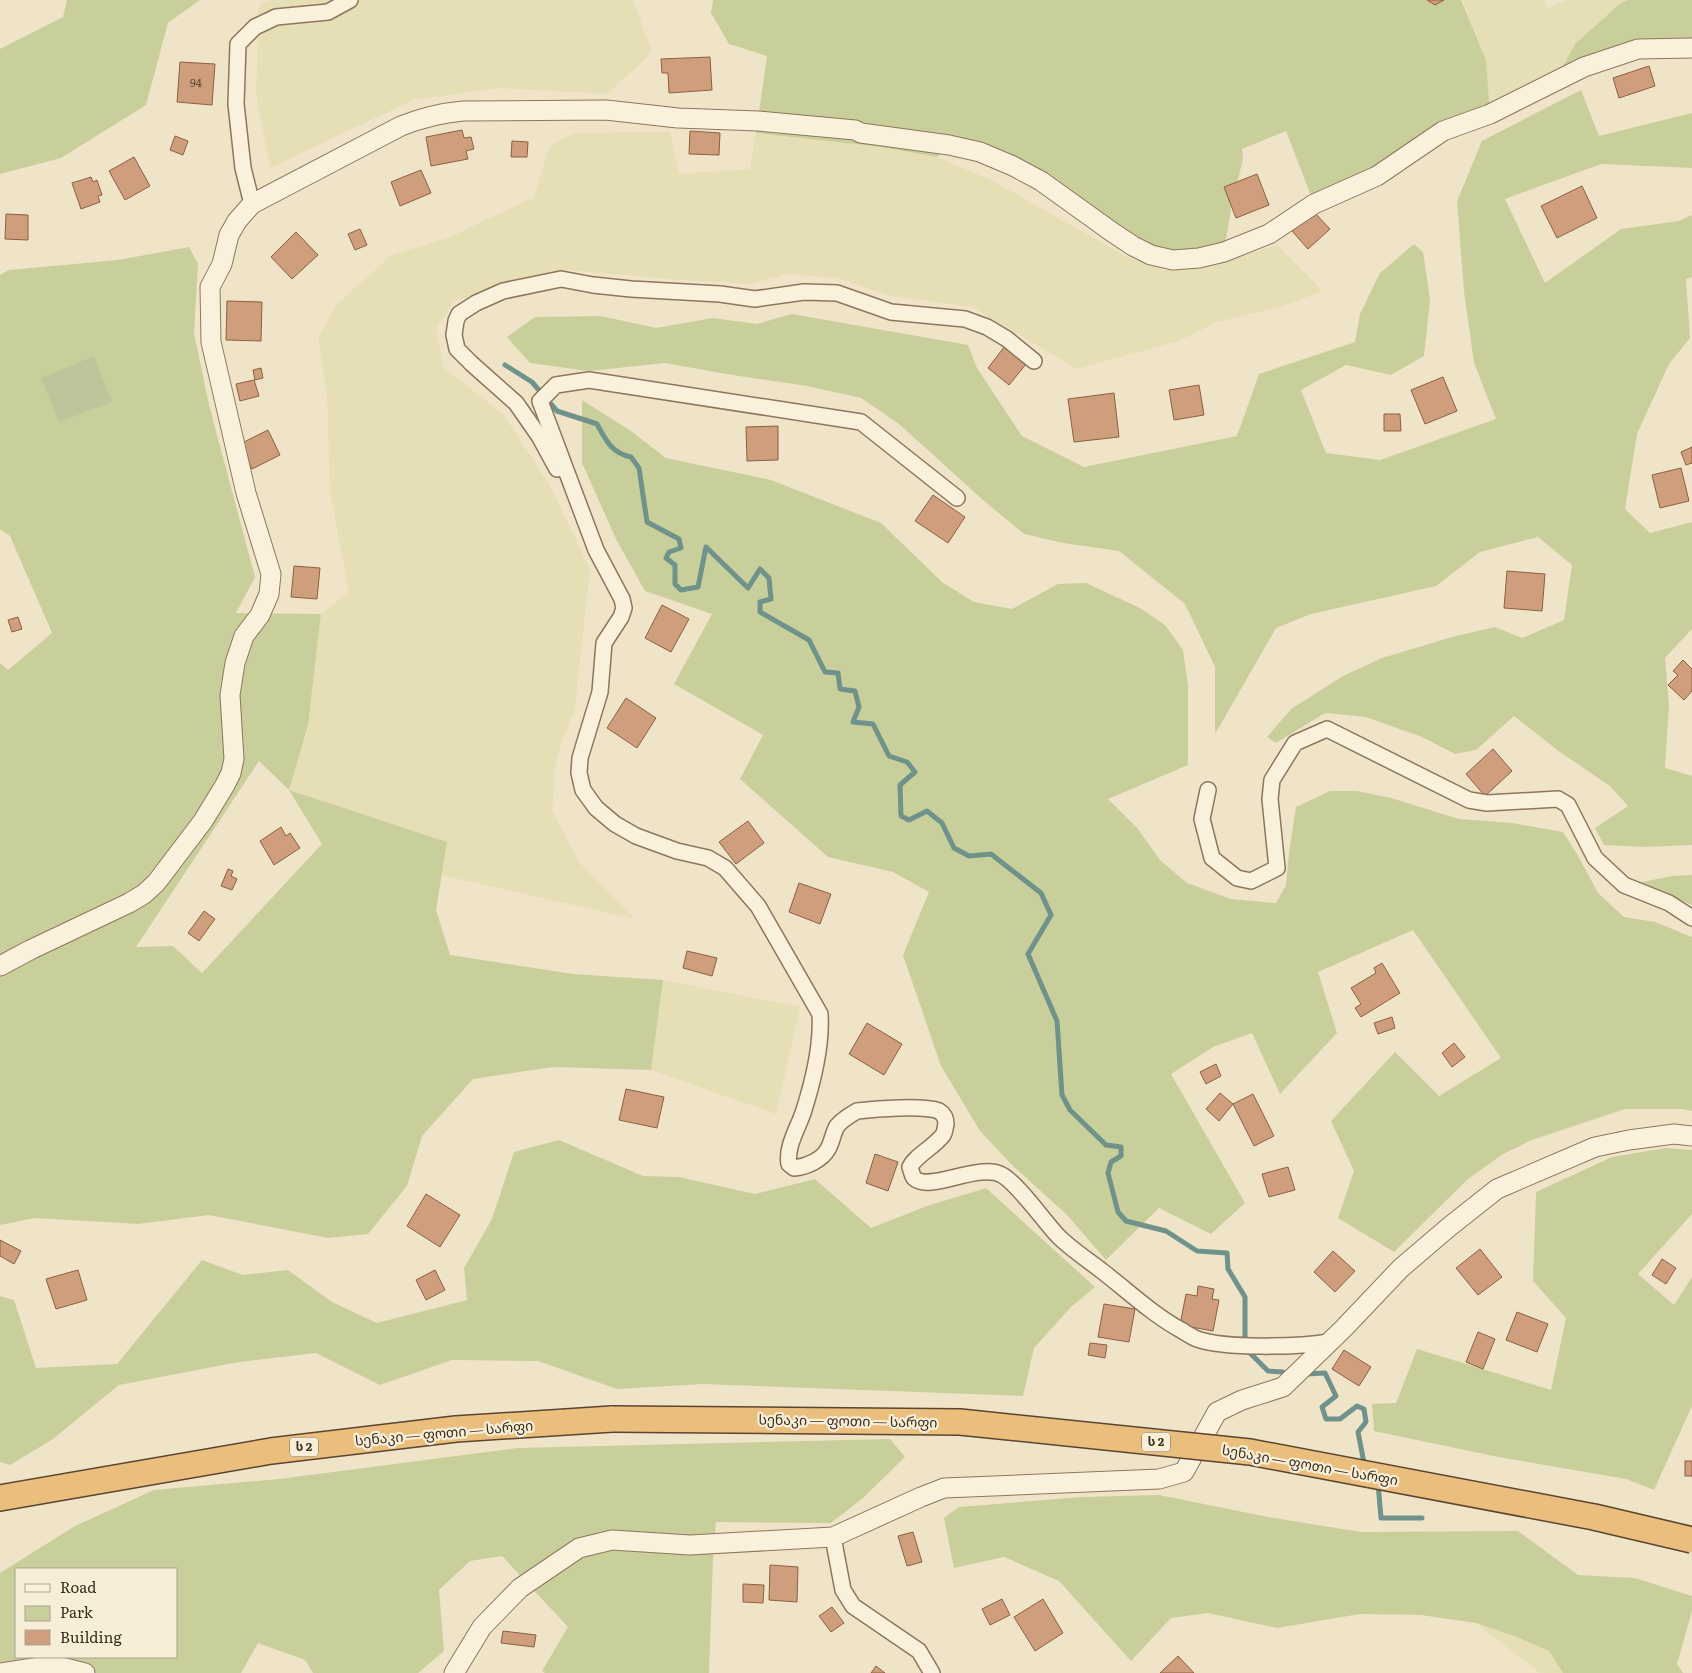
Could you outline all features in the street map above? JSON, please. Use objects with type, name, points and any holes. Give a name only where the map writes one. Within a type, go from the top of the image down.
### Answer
[{"type":"highway","name":"სენაკი — ფოთი — სარფი","points":[[0,1498],[271,1451],[456,1429],[612,1419],[960,1422],[1250,1452],[1594,1518],[1692,1540]]},
{"type":"street","points":[[252,204],[243,168],[236,104],[238,44],[255,28],[276,17],[328,12],[350,0]]},
{"type":"street","points":[[0,966],[144,894],[156,883],[203,821],[231,773],[234,759],[230,695],[235,663],[244,636],[260,615],[270,594],[271,574],[246,493],[211,342],[210,287],[222,264],[229,235],[237,221],[252,204],[400,126],[422,118],[463,111],[606,110],[678,118],[758,121],[855,130],[861,133],[949,145],[980,152],[1013,166],[1041,181],[1112,232],[1151,255],[1173,260],[1199,258],[1224,252],[1269,234],[1314,204],[1377,176],[1443,130],[1490,114],[1584,67],[1638,49],[1692,48]]},
{"type":"street","points":[[584,521],[539,436],[516,402],[457,349],[454,336],[459,314],[476,303],[503,291],[561,279],[622,288],[720,294],[755,299],[804,292],[838,293],[891,312],[965,319],[986,327],[1007,339],[1034,361]]},
{"type":"street","points":[[957,498],[861,422],[589,380],[556,385],[540,401],[584,521],[596,550],[622,599],[624,608],[621,618],[604,643],[600,692],[580,758],[579,773],[583,790],[596,808],[615,824],[636,836],[677,851],[708,858],[724,868],[758,906],[820,1014],[821,1029],[813,1074],[803,1113],[787,1154],[789,1164],[794,1168],[803,1167],[827,1151],[838,1126],[857,1111],[920,1108],[938,1111],[944,1115],[946,1122],[944,1134],[926,1152],[912,1161],[910,1167],[913,1177],[920,1181],[938,1182],[987,1171],[1002,1174],[1015,1186],[1060,1238],[1144,1305],[1197,1339],[1221,1344],[1254,1345],[1312,1345],[1329,1342]]},
{"type":"street","points":[[1208,790],[1202,819],[1212,858],[1237,878],[1251,881],[1277,868],[1270,799],[1272,780],[1295,743],[1327,729],[1469,800],[1487,803],[1558,799],[1568,805],[1594,858],[1624,885],[1669,903],[1692,918]]},
{"type":"street","points":[[454,1673],[482,1627],[520,1588],[579,1548],[612,1540],[690,1545],[833,1536],[944,1488],[1160,1480],[1184,1472],[1217,1412],[1242,1400],[1283,1388],[1401,1268],[1497,1189],[1595,1147],[1674,1134],[1692,1136]]},
{"type":"street","points":[[833,1536],[843,1590],[853,1606],[919,1651],[932,1673]]},
{"type":"street","points":[[0,1673],[53,1665],[85,1673]]},
{"type":"shaded area","points":[[273,0],[633,0],[652,52],[608,94],[498,88],[413,100],[270,168],[256,93],[259,4]]},
{"type":"shaded area","points":[[1464,0],[1544,0],[1548,8],[1567,0],[1628,0],[1621,3],[1554,82],[1490,114],[1486,60],[1463,2]]},
{"type":"shaded area","points":[[670,132],[679,174],[750,169],[756,133],[881,147],[937,157],[995,182],[1129,258],[1163,270],[1215,264],[1278,245],[1322,291],[1283,306],[1217,322],[1178,341],[1077,369],[972,307],[891,296],[837,278],[786,274],[752,284],[566,270],[518,280],[453,302],[436,329],[444,368],[503,414],[549,484],[590,569],[575,707],[556,759],[552,811],[579,862],[635,919],[441,875],[447,842],[289,790],[308,725],[321,614],[349,592],[330,492],[327,395],[318,338],[338,303],[392,255],[448,238],[534,197],[550,146],[575,133]]},
{"type":"shaded area","points":[[663,980],[800,1007],[776,1114],[651,1070]]},
{"type":"shaded area","points":[[1476,1623],[1517,1637],[1549,1651],[1563,1673],[1540,1673]]},
{"type":"green space","points":[[67,0],[200,0],[168,23],[146,105],[61,158],[0,174],[0,49],[63,17]]},
{"type":"green space","points":[[713,0],[1461,0],[1486,60],[1490,114],[1314,204],[1286,131],[1242,149],[1243,159],[1232,203],[1224,252],[1173,260],[1069,201],[949,145],[937,157],[881,147],[756,133],[767,56],[729,44],[711,13]]},
{"type":"green space","points":[[1628,0],[1692,0],[1692,48],[1638,49],[1554,82],[1576,43],[1621,3]]},
{"type":"green space","points":[[1581,90],[1599,136],[1692,113],[1692,168],[1601,164],[1505,199],[1545,283],[1621,229],[1679,221],[1692,215],[1692,277],[1686,279],[1690,338],[1669,364],[1637,434],[1625,509],[1650,533],[1692,522],[1692,629],[1665,658],[1669,706],[1665,768],[1692,776],[1692,845],[1644,847],[1604,845],[1595,828],[1628,806],[1610,786],[1560,752],[1514,716],[1476,750],[1455,754],[1422,737],[1366,717],[1325,713],[1276,743],[1267,737],[1291,709],[1343,676],[1382,658],[1452,637],[1495,627],[1522,638],[1564,620],[1572,565],[1538,537],[1480,552],[1436,586],[1311,614],[1276,628],[1215,734],[1215,667],[1185,604],[1119,551],[1063,543],[1024,534],[983,500],[899,424],[861,398],[807,386],[665,363],[589,371],[530,363],[507,337],[535,317],[601,316],[656,328],[713,318],[757,324],[792,314],[968,345],[977,368],[1022,436],[1084,467],[1237,436],[1259,374],[1355,342],[1360,314],[1380,273],[1414,244],[1423,252],[1430,300],[1424,356],[1391,375],[1346,365],[1301,390],[1326,453],[1380,460],[1496,419],[1474,363],[1464,292],[1457,201],[1482,141]]},
{"type":"green space","points":[[189,247],[198,264],[194,333],[209,405],[255,577],[236,613],[321,614],[308,725],[289,790],[447,842],[436,910],[450,955],[573,974],[663,980],[651,1070],[553,1067],[473,1079],[422,1136],[407,1186],[368,1234],[328,1238],[209,1215],[138,1224],[35,1218],[0,1225],[0,976],[3,972],[0,964],[0,663],[8,670],[52,633],[10,536],[0,529],[0,275],[9,270],[118,260]],"holes":[[[259,761],[289,790],[322,844],[202,973],[173,946],[136,947]]]},
{"type":"green space","points":[[94,356],[112,402],[59,422],[41,378]]},
{"type":"green space","points":[[582,400],[631,431],[666,458],[771,480],[881,523],[942,582],[974,602],[1012,609],[1058,584],[1086,583],[1140,608],[1165,625],[1183,650],[1188,686],[1188,765],[1108,799],[1138,829],[1160,860],[1187,883],[1231,899],[1276,903],[1286,885],[1296,807],[1330,791],[1357,791],[1391,798],[1459,819],[1512,823],[1563,832],[1598,893],[1624,917],[1655,922],[1692,937],[1692,1111],[1682,1109],[1625,1109],[1532,1140],[1503,1154],[1468,1179],[1394,1252],[1338,1218],[1354,1171],[1331,1121],[1395,1052],[1439,1096],[1501,1058],[1413,930],[1318,972],[1337,1033],[1280,1094],[1252,1033],[1213,1047],[1171,1074],[1245,1203],[1211,1234],[1159,1208],[1106,1260],[1067,1215],[1011,1164],[980,1131],[941,1066],[903,955],[929,892],[893,872],[828,857],[740,779],[763,735],[674,684],[712,614],[645,591],[617,541],[582,463]]},
{"type":"green space","points":[[1692,875],[1692,905],[1638,883],[1671,876]]},
{"type":"green space","points":[[559,1140],[643,1176],[679,1177],[755,1194],[815,1179],[871,1228],[927,1206],[986,1188],[1095,1287],[1071,1307],[1034,1348],[1023,1396],[703,1384],[617,1389],[538,1361],[452,1360],[380,1385],[316,1353],[239,1362],[119,1385],[53,1439],[10,1465],[0,1462],[0,1296],[14,1300],[36,1368],[117,1364],[202,1260],[243,1275],[288,1270],[332,1302],[377,1323],[467,1300],[464,1268],[492,1219],[514,1152]]},
{"type":"green space","points":[[1666,1148],[1692,1150],[1692,1214],[1638,1274],[1674,1305],[1692,1277],[1692,1406],[1654,1490],[1626,1479],[1498,1457],[1374,1431],[1372,1404],[1396,1403],[1417,1349],[1551,1390],[1566,1318],[1533,1281],[1536,1192],[1612,1157]]},
{"type":"green space","points":[[890,1439],[905,1457],[863,1498],[831,1523],[716,1522],[709,1673],[545,1673],[542,1671],[568,1627],[502,1556],[470,1561],[439,1590],[444,1651],[418,1673],[313,1673],[305,1660],[258,1643],[241,1673],[0,1673],[0,1573],[75,1526],[154,1490],[279,1479],[518,1448]]},
{"type":"green space","points":[[1159,1495],[1268,1517],[1361,1532],[1518,1531],[1578,1575],[1635,1578],[1692,1596],[1692,1611],[1677,1664],[1683,1673],[1563,1673],[1549,1651],[1517,1637],[1476,1623],[1421,1615],[1360,1614],[1277,1628],[1208,1613],[1171,1618],[1131,1661],[1059,1581],[1004,1557],[954,1568],[944,1518],[959,1507],[1082,1497]]},
{"type":"building","points":[[1427,0],[1444,0],[1435,5]]},
{"type":"building","points":[[710,57],[712,90],[669,93],[668,73],[662,73],[661,59]]},
{"type":"building","points":[[180,62],[215,64],[212,105],[177,102]]},
{"type":"building","points":[[1649,66],[1655,86],[1619,98],[1613,78]]},
{"type":"building","points":[[462,130],[464,138],[471,137],[474,149],[466,151],[468,159],[431,166],[426,137]]},
{"type":"building","points":[[690,131],[720,133],[719,155],[689,154]]},
{"type":"building","points":[[175,136],[188,141],[183,155],[170,150]]},
{"type":"building","points":[[512,141],[528,142],[527,157],[511,157]]},
{"type":"building","points":[[134,157],[150,186],[125,200],[109,171]]},
{"type":"building","points":[[421,170],[431,193],[400,206],[391,182]]},
{"type":"building","points":[[1257,174],[1269,205],[1236,218],[1224,187]]},
{"type":"building","points":[[91,177],[93,182],[97,180],[102,195],[98,196],[100,202],[81,209],[72,183]]},
{"type":"building","points":[[1582,186],[1597,218],[1557,238],[1541,206]]},
{"type":"building","points":[[1314,212],[1330,229],[1308,249],[1292,231]]},
{"type":"building","points":[[6,214],[28,215],[28,240],[5,239]]},
{"type":"building","points":[[360,229],[367,245],[355,250],[348,234]]},
{"type":"building","points":[[296,232],[318,255],[292,279],[271,257]]},
{"type":"building","points":[[227,301],[262,302],[261,341],[226,340]]},
{"type":"building","points":[[1005,346],[1027,363],[1009,385],[988,368]]},
{"type":"building","points":[[261,368],[263,378],[255,380],[253,370]]},
{"type":"building","points":[[1443,377],[1457,411],[1425,424],[1411,390]]},
{"type":"building","points":[[254,380],[259,396],[240,401],[236,384]]},
{"type":"building","points":[[1199,385],[1204,415],[1174,420],[1169,390]]},
{"type":"building","points":[[1114,393],[1119,437],[1074,442],[1068,399]]},
{"type":"building","points":[[1384,414],[1400,414],[1401,431],[1384,431]]},
{"type":"building","points":[[778,426],[778,460],[747,461],[746,427]]},
{"type":"building","points":[[268,430],[280,455],[252,469],[240,444]]},
{"type":"building","points":[[1692,447],[1692,463],[1686,465],[1681,452]]},
{"type":"building","points":[[1681,468],[1689,501],[1660,508],[1652,475]]},
{"type":"building","points":[[933,495],[965,517],[948,543],[915,521]]},
{"type":"building","points":[[294,566],[320,568],[317,599],[291,597]]},
{"type":"building","points":[[1507,571],[1545,574],[1542,611],[1504,608]]},
{"type":"building","points":[[662,605],[689,619],[671,652],[645,638]]},
{"type":"building","points":[[18,617],[22,629],[12,632],[8,620]]},
{"type":"building","points":[[1683,660],[1692,669],[1692,691],[1684,700],[1668,685],[1678,675],[1673,671]]},
{"type":"building","points":[[626,698],[656,718],[637,748],[607,728]]},
{"type":"building","points":[[1493,749],[1512,771],[1485,796],[1466,774]]},
{"type":"building","points":[[748,821],[764,843],[736,864],[719,842]]},
{"type":"building","points":[[281,827],[286,836],[290,833],[300,848],[274,865],[260,841]]},
{"type":"building","points":[[228,869],[233,871],[231,876],[237,879],[232,890],[221,886]]},
{"type":"building","points":[[799,883],[831,894],[820,924],[789,912]]},
{"type":"building","points":[[204,911],[215,919],[199,941],[188,933]]},
{"type":"building","points":[[687,951],[717,958],[712,976],[683,968]]},
{"type":"building","points":[[1382,963],[1400,993],[1361,1017],[1355,1008],[1361,1004],[1351,988],[1376,973],[1374,968]]},
{"type":"building","points":[[1392,1017],[1395,1028],[1378,1034],[1374,1023]]},
{"type":"building","points":[[867,1023],[902,1044],[884,1075],[849,1054]]},
{"type":"building","points":[[1454,1043],[1465,1057],[1452,1067],[1442,1053]]},
{"type":"building","points":[[1216,1064],[1221,1076],[1206,1084],[1200,1072]]},
{"type":"building","points":[[626,1089],[664,1097],[657,1128],[619,1120]]},
{"type":"building","points":[[1220,1093],[1233,1104],[1219,1121],[1206,1109]]},
{"type":"building","points":[[1253,1094],[1274,1136],[1254,1146],[1233,1104]]},
{"type":"building","points":[[875,1154],[898,1162],[888,1191],[866,1183]]},
{"type":"building","points":[[1288,1167],[1295,1190],[1269,1197],[1262,1174]]},
{"type":"building","points":[[426,1194],[460,1215],[440,1247],[407,1226]]},
{"type":"building","points":[[0,1240],[21,1251],[14,1264],[0,1256]]},
{"type":"building","points":[[1480,1249],[1502,1277],[1478,1295],[1456,1268]]},
{"type":"building","points":[[1333,1251],[1355,1271],[1335,1292],[1314,1272]]},
{"type":"building","points":[[1662,1259],[1676,1268],[1666,1284],[1652,1275]]},
{"type":"building","points":[[78,1270],[87,1300],[56,1309],[46,1279]]},
{"type":"building","points":[[435,1270],[445,1290],[426,1300],[416,1280]]},
{"type":"building","points":[[1198,1286],[1214,1289],[1212,1299],[1219,1300],[1213,1331],[1180,1325],[1186,1294],[1197,1296]]},
{"type":"building","points":[[1104,1304],[1135,1309],[1129,1342],[1098,1337]]},
{"type":"building","points":[[1517,1312],[1548,1324],[1537,1352],[1506,1340]]},
{"type":"building","points":[[1478,1332],[1495,1339],[1483,1369],[1466,1362]]},
{"type":"building","points":[[1090,1343],[1107,1345],[1105,1358],[1088,1355]]},
{"type":"building","points":[[1344,1350],[1371,1367],[1359,1386],[1332,1369]]},
{"type":"building","points":[[1685,1461],[1692,1461],[1692,1476],[1685,1476]]},
{"type":"building","points":[[913,1532],[922,1562],[907,1566],[898,1536]]},
{"type":"building","points":[[770,1565],[798,1567],[797,1602],[769,1600]]},
{"type":"building","points":[[743,1584],[764,1585],[763,1603],[743,1602]]},
{"type":"building","points":[[1002,1599],[1010,1615],[990,1625],[982,1609]]},
{"type":"building","points":[[1043,1599],[1063,1633],[1035,1651],[1014,1617]]},
{"type":"building","points":[[832,1607],[844,1623],[831,1632],[819,1616]]},
{"type":"building","points":[[503,1631],[536,1635],[534,1647],[501,1643]]},
{"type":"building","points":[[1178,1656],[1194,1673],[1160,1673]]},
{"type":"building","points":[[876,1666],[885,1673],[871,1673]]},
{"type":"waterway","points":[[505,365],[532,382],[557,411],[597,424],[606,440],[614,449],[631,457],[639,468],[647,522],[679,539],[681,548],[669,552],[666,558],[675,565],[675,584],[681,590],[698,587],[706,547],[748,588],[760,569],[769,578],[771,599],[760,602],[760,612],[809,640],[825,672],[838,673],[840,689],[855,691],[859,707],[853,722],[873,724],[889,756],[907,762],[915,772],[900,785],[901,816],[909,820],[927,811],[942,823],[954,848],[969,856],[991,854],[1041,893],[1051,915],[1028,954],[1057,1021],[1062,1095],[1070,1110],[1106,1145],[1121,1147],[1121,1156],[1111,1162],[1108,1173],[1118,1212],[1126,1221],[1166,1231],[1197,1251],[1227,1253],[1228,1269],[1245,1297],[1245,1348],[1268,1371],[1283,1372],[1287,1377]]},
{"type":"waterway","points":[[1306,1375],[1325,1373],[1336,1396],[1322,1407],[1326,1419],[1340,1419],[1357,1406],[1364,1409],[1366,1422],[1358,1432],[1364,1463],[1361,1465]]},
{"type":"waterway","points":[[1378,1483],[1381,1518],[1422,1518]]}]
